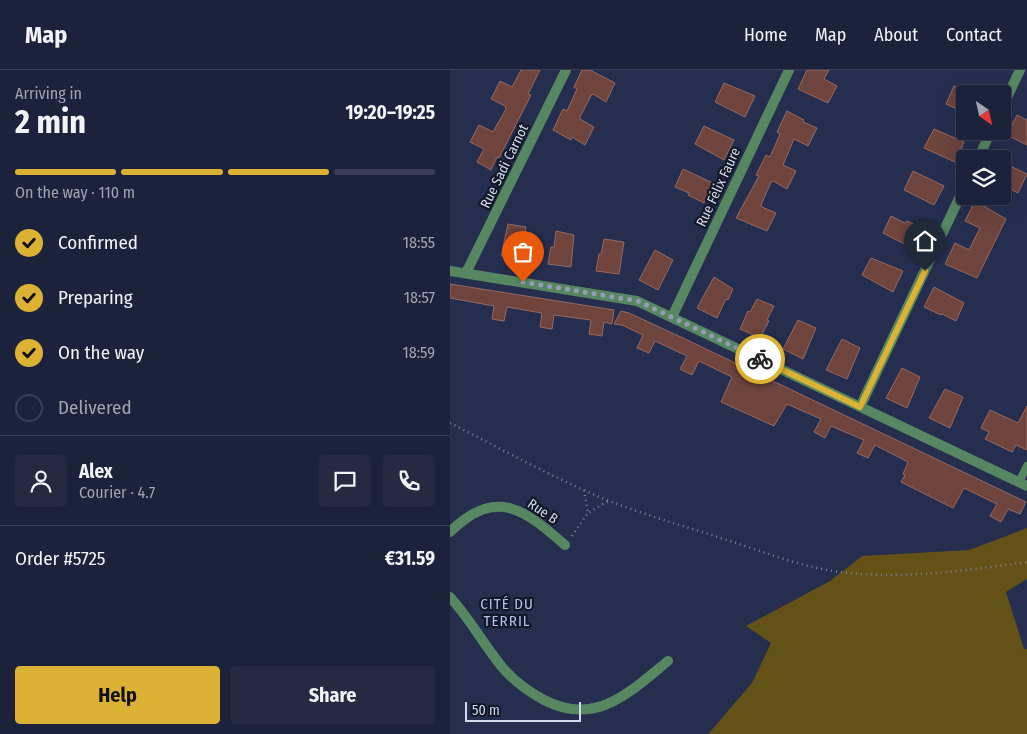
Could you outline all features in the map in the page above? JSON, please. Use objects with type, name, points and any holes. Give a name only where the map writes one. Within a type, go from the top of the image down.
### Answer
[{"type":"street","name":"Rue Sadi Carnot","points":[[466,274],[566,70]]},
{"type":"street","name":"Rue Félix Faure","points":[[672,317],[789,70]]},
{"type":"street","points":[[1011,89],[1020,70]]},
{"type":"street","points":[[860,407],[956,205]]},
{"type":"street","points":[[450,271],[629,298],[644,303],[1023,484]]},
{"type":"street","name":"Rue B","points":[[450,532],[469,516],[489,508],[509,507],[528,515],[565,545]]},
{"type":"street","points":[[450,597],[503,668],[539,698],[559,707],[580,710],[599,708],[609,704],[628,694],[668,661]]},
{"type":"lane","points":[[1023,484],[1027,466]]},
{"type":"path","points":[[450,423],[609,501],[745,546],[836,572],[866,575],[901,575],[956,571],[1027,562]]},
{"type":"path","points":[[584,490],[588,513]]},
{"type":"path","points":[[565,545],[588,513],[609,501]]},
{"type":"shaded area","points":[[1027,528],[1027,579],[1006,592],[1024,649],[1027,649],[1027,734],[708,734],[752,683],[771,643],[746,626],[830,581],[862,556],[969,550]]},
{"type":"building","points":[[521,70],[540,70],[528,94],[531,95],[491,170],[477,162],[484,149],[470,142],[479,125],[493,132],[506,109],[505,106],[491,99],[500,81],[512,87]]},
{"type":"building","points":[[582,70],[590,70],[615,83],[606,102],[593,94],[580,117],[580,119],[594,127],[585,145],[572,137],[571,140],[553,130],[563,109],[567,111],[577,89],[574,87]]},
{"type":"building","points":[[807,70],[829,70],[824,79],[837,86],[828,103],[798,89]]},
{"type":"building","points":[[724,83],[755,96],[745,117],[715,102]]},
{"type":"building","points":[[954,86],[956,87],[956,109],[946,104]]},
{"type":"building","points":[[787,111],[804,120],[803,122],[817,128],[808,146],[794,139],[783,165],[796,171],[787,189],[773,181],[771,182],[761,205],[776,213],[767,231],[736,218],[759,176],[756,175],[766,155],[770,157],[780,134],[777,132]]},
{"type":"building","points":[[1017,115],[1027,120],[1027,145],[1011,137],[1011,127]]},
{"type":"building","points":[[704,126],[734,140],[724,160],[695,144]]},
{"type":"building","points":[[934,129],[964,142],[960,150],[956,150],[955,162],[924,148]]},
{"type":"building","points":[[1011,166],[1027,174],[1018,193],[1011,190]]},
{"type":"building","points":[[683,169],[713,183],[704,203],[688,195],[689,193],[675,187]]},
{"type":"building","points":[[913,171],[944,186],[934,205],[904,190]]},
{"type":"building","points":[[973,205],[982,205],[1006,219],[977,278],[945,264],[955,243],[969,250],[980,228],[965,221]]},
{"type":"building","points":[[891,216],[924,229],[914,249],[883,233]]},
{"type":"building","points":[[508,224],[526,227],[523,260],[501,256]]},
{"type":"building","points":[[556,231],[574,235],[571,267],[548,264],[551,247],[554,247]]},
{"type":"building","points":[[604,239],[624,242],[619,274],[596,271]]},
{"type":"building","points":[[655,250],[673,260],[658,290],[639,280]]},
{"type":"building","points":[[871,258],[903,271],[893,292],[862,275]]},
{"type":"building","points":[[714,277],[733,289],[717,318],[697,308]]},
{"type":"building","points":[[450,284],[614,310],[612,324],[604,322],[602,336],[589,334],[591,320],[554,315],[552,329],[540,327],[542,313],[507,307],[504,321],[492,319],[494,306],[450,298]]},
{"type":"building","points":[[934,287],[964,303],[956,321],[924,307]]},
{"type":"building","points":[[757,299],[774,306],[760,338],[740,329],[748,311],[750,312]]},
{"type":"building","points":[[621,311],[685,339],[1026,502],[1020,514],[1008,509],[1001,522],[990,516],[997,504],[964,488],[953,508],[901,482],[908,462],[875,445],[868,458],[857,453],[864,440],[831,426],[825,438],[814,432],[821,419],[787,404],[774,426],[721,402],[732,377],[699,361],[692,375],[680,369],[687,356],[655,341],[649,353],[637,348],[643,335],[622,325],[614,324]]},
{"type":"building","points":[[798,320],[816,328],[803,359],[783,349]]},
{"type":"building","points":[[842,339],[860,348],[847,379],[826,370]]},
{"type":"building","points":[[902,368],[920,377],[907,408],[886,398]]},
{"type":"building","points":[[945,389],[963,397],[950,428],[929,418]]},
{"type":"building","points":[[1027,406],[1027,450],[1016,445],[1012,452],[985,439],[989,432],[981,428],[990,410],[1018,423]]},
{"type":"way so far","points":[[523,282],[629,298],[760,359]]},
{"type":"district","name":"CITÉ DU TERRIL","points":[[507,612]]},
{"type":"route","points":[[760,359],[860,407],[925,271]]}]
